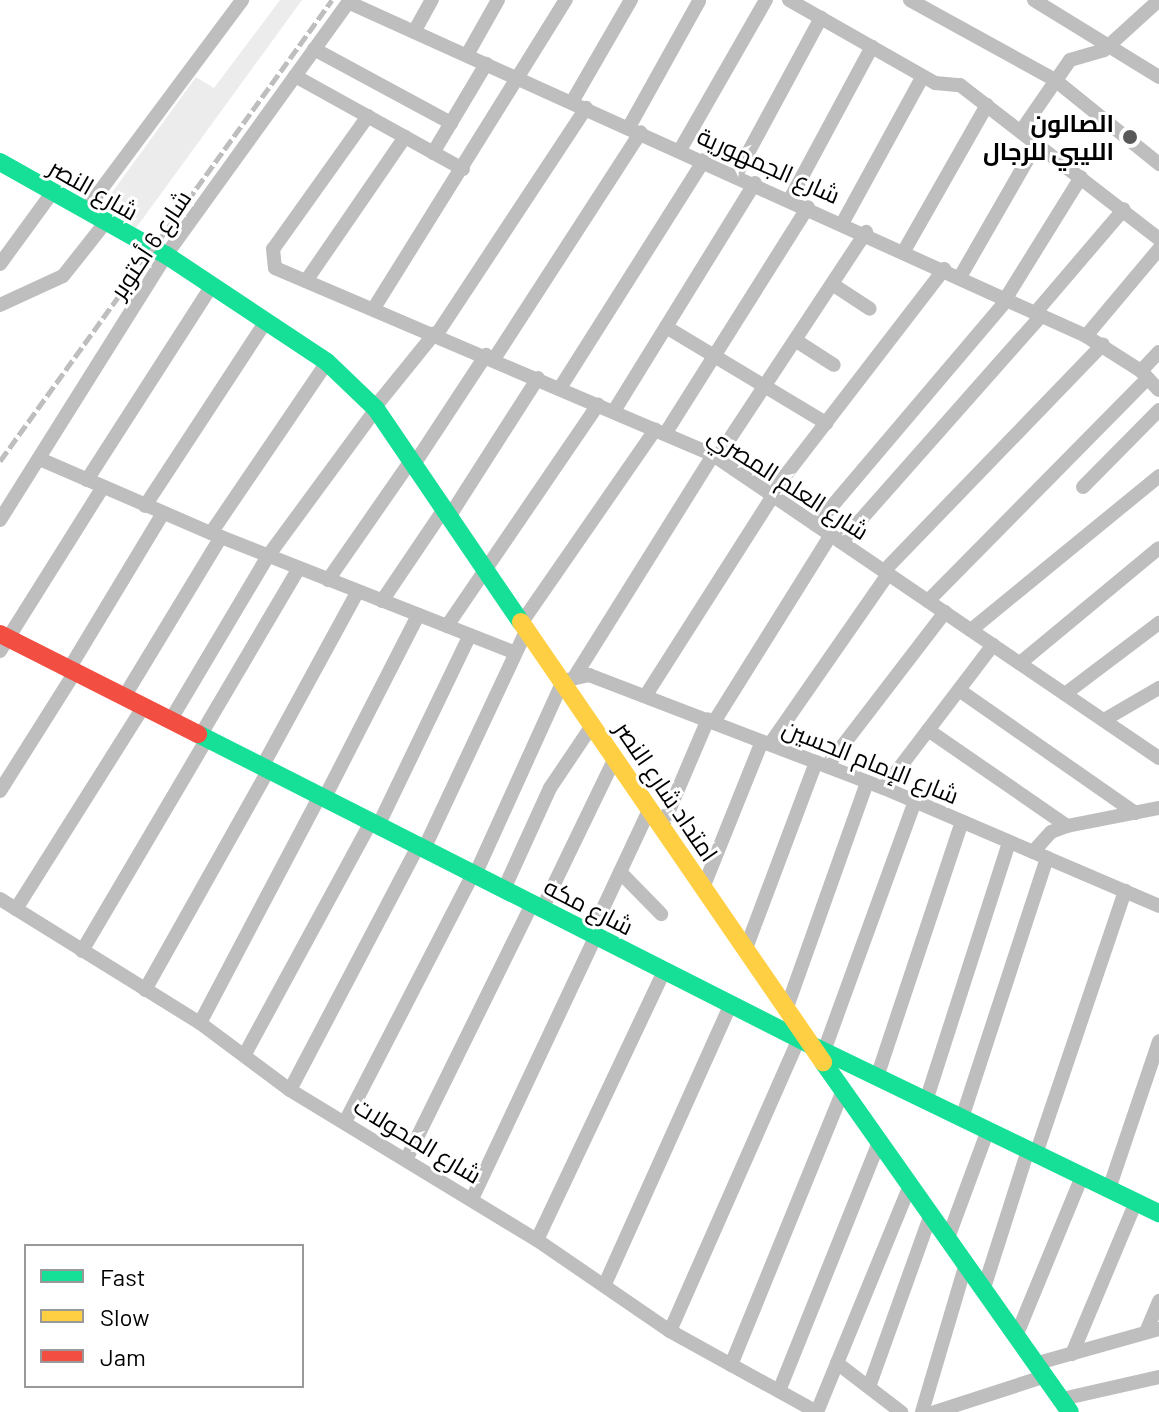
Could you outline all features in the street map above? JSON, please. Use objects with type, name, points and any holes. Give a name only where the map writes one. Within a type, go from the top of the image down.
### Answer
[{"type":"street","points":[[85,211],[242,0]]},
{"type":"street","points":[[414,32],[432,0]]},
{"type":"street","points":[[467,55],[498,0]]},
{"type":"street","points":[[374,308],[520,79],[566,0]]},
{"type":"street","points":[[170,721],[268,556],[376,408],[436,334],[579,105],[631,0]]},
{"type":"street","points":[[328,580],[490,357],[635,130],[699,0]]},
{"type":"street","points":[[680,150],[766,0]]},
{"type":"street","points":[[789,0],[941,85],[960,85],[1159,239]]},
{"type":"street","points":[[910,0],[1055,80],[1159,164]]},
{"type":"street","points":[[1034,0],[1112,44],[1159,77]]},
{"type":"street","points":[[1021,131],[1055,80],[1075,57],[1112,44],[1159,0]]},
{"type":"street","name":"شارع الجمهورية","points":[[349,1],[866,232],[1103,344],[1159,390]]},
{"type":"street","name":"شارع 6 أكتوبر","points":[[0,520],[42,460],[166,255],[349,1]]},
{"type":"street","points":[[736,175],[821,18]]},
{"type":"street","points":[[790,199],[872,47]]},
{"type":"street","points":[[314,49],[451,123]]},
{"type":"street","points":[[433,153],[486,64]]},
{"type":"street","points":[[295,76],[463,169]]},
{"type":"street","points":[[843,222],[923,76]]},
{"type":"street","points":[[904,251],[987,105]]},
{"type":"street","name":"شارع العلم المصري","points":[[368,116],[273,249],[275,268],[490,357],[715,456],[1157,753]]},
{"type":"street","points":[[306,281],[405,137]]},
{"type":"street","points":[[960,277],[1037,143]]},
{"type":"street","points":[[560,388],[704,160]]},
{"type":"street","name":"شارع النصر","points":[[0,162],[166,255]]},
{"type":"street","points":[[816,525],[1007,299],[1081,177]]},
{"type":"street","points":[[614,411],[755,183]]},
{"type":"street","points":[[0,264],[52,193]]},
{"type":"street","points":[[290,1090],[421,848],[515,653],[525,625],[714,356],[808,207]]},
{"type":"street","points":[[662,827],[711,720],[836,538],[1039,314],[1124,209]]},
{"type":"street","points":[[0,305],[63,276],[105,223]]},
{"type":"street","points":[[345,1122],[474,874],[569,678],[866,232]]},
{"type":"street","points":[[1086,336],[1159,249]]},
{"type":"street","name":"امتداد شارع النصر","points":[[166,255],[327,362],[376,408],[525,625],[569,678],[593,724],[745,951],[1066,1406]]},
{"type":"street","points":[[646,695],[772,495],[944,269]]},
{"type":"street","points":[[832,284],[870,309]]},
{"type":"street","points":[[87,480],[212,285]]},
{"type":"street","points":[[145,506],[266,321]]},
{"type":"street","points":[[666,327],[826,423]]},
{"type":"street","points":[[795,340],[834,365]]},
{"type":"street","points":[[703,888],[766,742],[886,572],[1103,344]]},
{"type":"street","points":[[928,601],[1144,375],[1159,352]]},
{"type":"street","points":[[124,697],[216,535],[327,362]]},
{"type":"street","points":[[382,601],[538,378]]},
{"type":"street","points":[[447,626],[484,567],[598,405]]},
{"type":"street","points":[[1083,487],[1159,410]]},
{"type":"street","points":[[42,460],[216,535],[515,653]]},
{"type":"street","points":[[971,630],[1159,476]]},
{"type":"street","points":[[3,642],[103,487]]},
{"type":"street","points":[[0,791],[163,513]]},
{"type":"street","points":[[1020,663],[1159,548]]},
{"type":"street","points":[[82,951],[299,568]]},
{"type":"street","points":[[145,990],[358,591]]},
{"type":"street","points":[[745,951],[822,764],[945,612]]},
{"type":"street","points":[[200,1023],[418,615]]},
{"type":"street","points":[[1065,694],[1159,623]]},
{"type":"street","points":[[245,1054],[375,824],[470,635]]},
{"type":"street","name":"شارع مكه","points":[[3,642],[72,671],[811,1045],[1159,1213]]},
{"type":"street","points":[[884,788],[993,645]]},
{"type":"street","name":"شارع الإمام الحسين","points":[[569,678],[602,678],[711,720],[884,788],[1159,906]]},
{"type":"street","points":[[1104,720],[1159,688]]},
{"type":"street","points":[[959,690],[1135,813]]},
{"type":"street","points":[[16,909],[143,707]]},
{"type":"street","points":[[504,889],[550,788],[593,724]]},
{"type":"street","points":[[928,730],[1067,826]]},
{"type":"street","points":[[407,1158],[615,758]]},
{"type":"street","points":[[786,1010],[867,782]]},
{"type":"street","points":[[670,1331],[811,1045],[915,801]]},
{"type":"street","points":[[472,1199],[650,808]]},
{"type":"street","points":[[962,1118],[1040,855],[1051,832],[1159,808]]},
{"type":"street","points":[[877,1077],[962,822]]},
{"type":"street","points":[[926,1101],[1009,842]]},
{"type":"street","points":[[620,872],[661,914]]},
{"type":"street","points":[[984,1288],[1125,891]]},
{"type":"street","name":"شارع المحولات","points":[[0,899],[200,1023],[290,1090],[407,1158],[537,1240],[670,1331],[817,1412]]},
{"type":"street","points":[[537,1240],[664,971]]},
{"type":"street","points":[[605,1284],[731,1004]]},
{"type":"street","points":[[1109,1189],[1159,1041]]},
{"type":"street","points":[[731,1365],[843,1091]]},
{"type":"street","points":[[948,1238],[988,1130]]},
{"type":"street","points":[[779,1391],[879,1142]]},
{"type":"street","points":[[1017,1334],[1082,1176]]},
{"type":"street","points":[[817,1412],[910,1185]]},
{"type":"street","points":[[1072,1354],[1136,1202]]},
{"type":"street","points":[[869,1387],[931,1214]]},
{"type":"street","points":[[922,1412],[966,1263]]},
{"type":"street","points":[[935,1412],[1042,1370],[1072,1354],[1155,1332],[1159,1301]]},
{"type":"street","points":[[837,1363],[901,1412]]},
{"type":"street","points":[[1066,1406],[1159,1377]]},
{"type":"shaded area","points":[[280,0],[302,0],[136,228],[103,205],[196,77],[214,88]]},
{"type":"railway","points":[[0,461],[332,0]]},
{"type":"traffic: fast","points":[[0,162],[166,255],[327,362],[376,409],[521,622]]},
{"type":"traffic: fast","points":[[198,734],[809,1044],[1159,1213]]},
{"type":"traffic: fast","points":[[823,1062],[1070,1412]]},
{"type":"traffic: slow","points":[[521,622],[823,1062]]},
{"type":"traffic: jam","points":[[0,634],[198,734]]},
{"type":"place","name":"الصالون الليبي للرجال","points":[[1130,137]]}]
